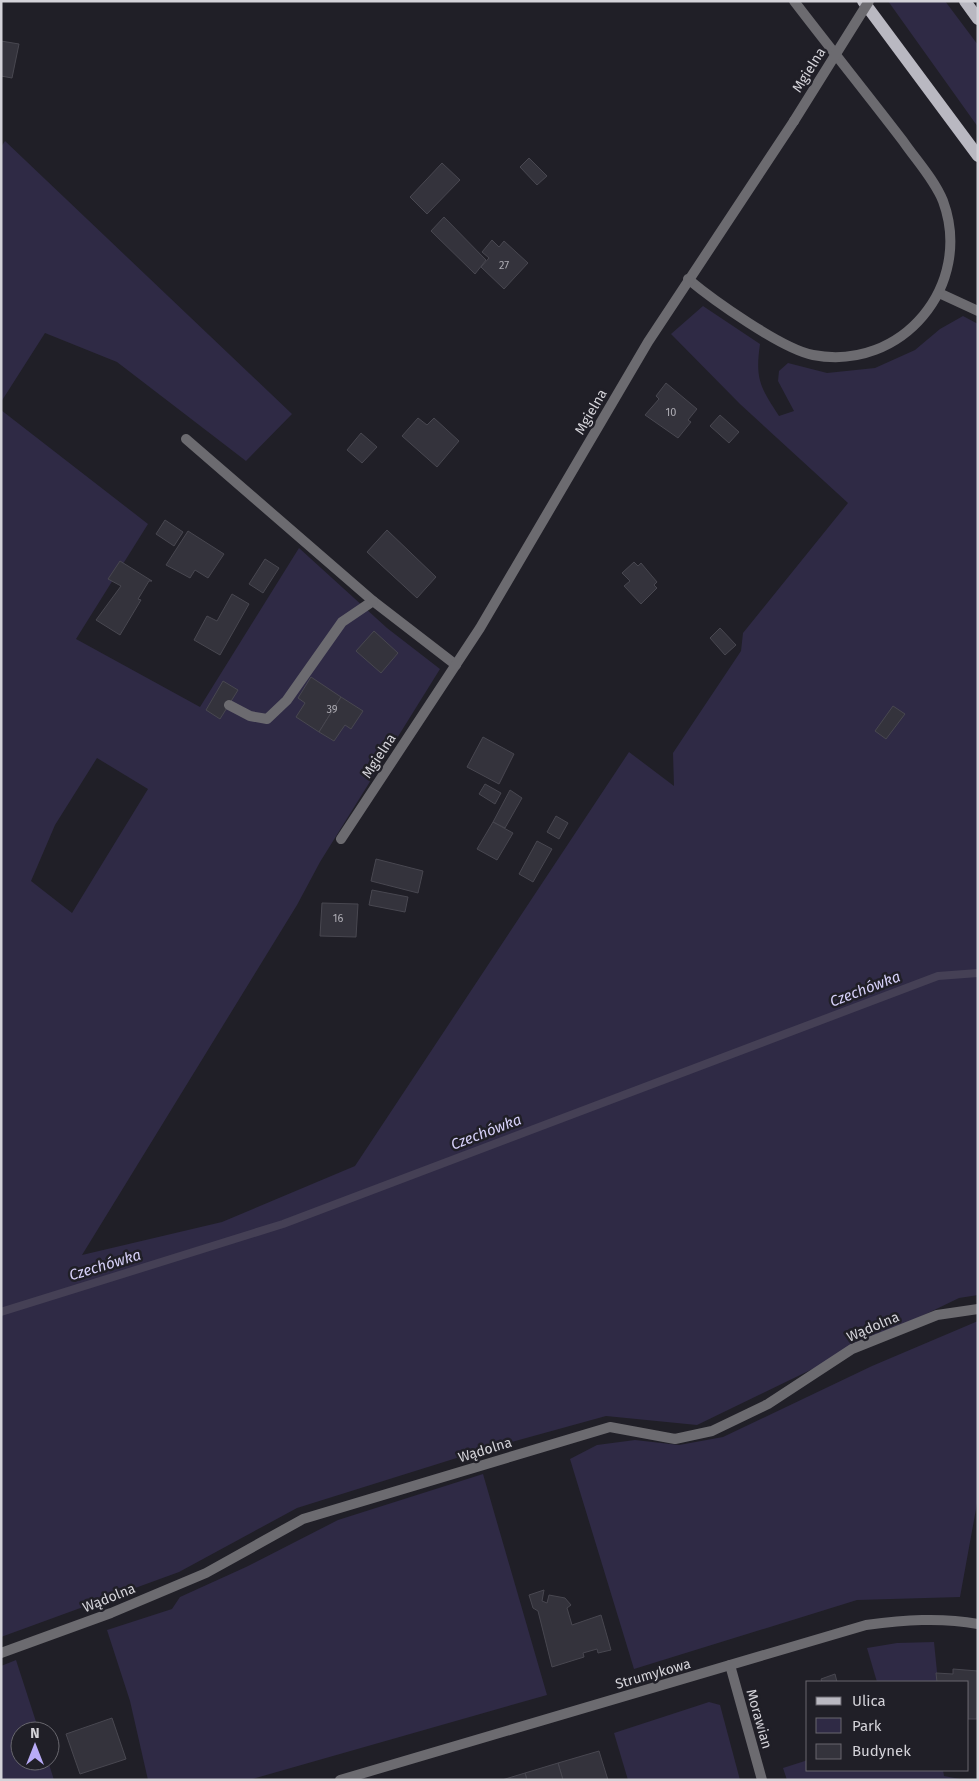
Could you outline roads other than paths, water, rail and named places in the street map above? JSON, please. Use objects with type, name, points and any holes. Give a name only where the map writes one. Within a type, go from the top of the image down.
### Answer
[{"type":"main road","points":[[863,1],[978,156]]},
{"type":"main road","points":[[964,1],[978,19]]},
{"type":"street","points":[[688,280],[787,345],[812,355],[842,357],[864,354],[884,347],[906,333],[924,317],[939,293],[950,245],[949,224],[942,200],[929,177],[872,100],[794,1]]},
{"type":"street","name":"Mgielna","points":[[341,839],[480,628],[648,342],[794,121],[869,1]]},
{"type":"street","points":[[939,293],[978,311]]},
{"type":"street","points":[[186,439],[372,601],[456,665]]},
{"type":"street","points":[[229,705],[250,716],[267,720],[287,700],[342,622],[372,601]]},
{"type":"street","name":"Wądolna","points":[[1,1653],[111,1613],[206,1573],[303,1519],[610,1427],[675,1439],[712,1431],[768,1404],[852,1349],[937,1315],[978,1309]]},
{"type":"street","name":"Strumykowa","points":[[340,1780],[866,1625],[903,1620],[937,1619],[978,1624]]},
{"type":"street","name":"Morawian","points":[[730,1665],[762,1780]]},
{"type":"waterway","name":"Czechówka","points":[[1,1312],[283,1224],[938,976],[978,973]]}]
